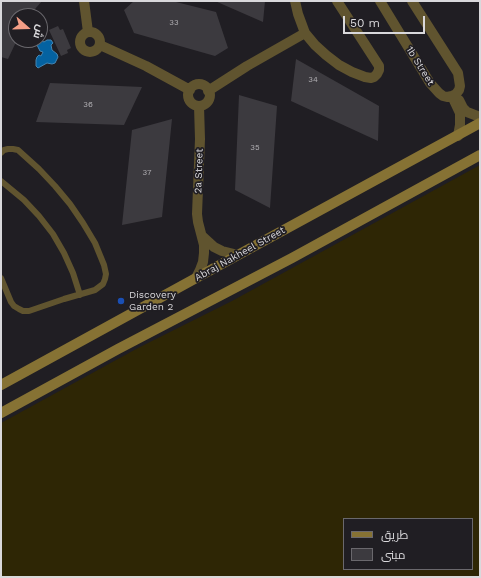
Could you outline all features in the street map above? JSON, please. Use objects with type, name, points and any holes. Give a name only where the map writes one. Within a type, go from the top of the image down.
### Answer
[{"type":"street","points":[[84,1],[88,32]]},
{"type":"street","points":[[295,1],[305,33],[315,45],[339,65],[365,77],[374,77],[379,70],[379,66],[337,1]]},
{"type":"street","name":"1b Street","points":[[380,1],[430,83],[443,96],[447,97],[454,95]]},
{"type":"street","points":[[412,1],[458,73],[460,86],[459,90],[454,95]]},
{"type":"street","points":[[88,32],[95,32],[101,42],[98,49],[92,52],[88,52],[80,44],[82,36],[88,32]]},
{"type":"street","points":[[208,90],[305,33]]},
{"type":"street","points":[[100,46],[146,66],[190,90]]},
{"type":"street","points":[[198,85],[204,86],[208,90],[208,101],[206,104],[199,106],[192,104],[189,99],[189,92],[192,87],[198,85]]},
{"type":"street","points":[[454,95],[467,112],[480,117]]},
{"type":"street","points":[[454,95],[460,113],[458,136]]},
{"type":"street","name":"2a Street","points":[[196,278],[203,262],[204,254],[204,245],[197,214],[200,139],[199,106]]},
{"type":"street","name":"Abraj Nakheel Street","points":[[1,385],[480,123]]},
{"type":"street","points":[[1,413],[118,349],[292,258],[480,155]]},
{"type":"street","points":[[202,236],[222,251],[238,255]]},
{"type":"lane","points":[[1,153],[8,149],[18,150],[56,186],[70,204],[95,243],[106,274],[100,288],[34,310],[24,311],[18,309],[11,302],[1,278]]},
{"type":"lane","points":[[1,181],[24,200],[53,234],[73,273],[80,295]]},
{"type":"sand","points":[[480,165],[480,577],[1,577],[1,423],[138,348],[232,301]]},
{"type":"water","points":[[48,40],[51,40],[53,43],[51,45],[52,50],[58,57],[55,63],[47,63],[38,68],[36,66],[36,60],[37,57],[39,55],[41,56],[43,52],[40,51],[38,48],[48,48]]},
{"type":"building","points":[[1,1],[42,1],[36,8],[8,8],[8,48],[13,48],[8,59],[1,57]]},
{"type":"building","points":[[134,1],[172,1],[216,12],[228,48],[215,56],[134,33],[124,10]]},
{"type":"building","points":[[215,1],[265,1],[263,22]]},
{"type":"building","points":[[58,26],[60,30],[63,29],[71,48],[67,50],[68,53],[61,56],[49,30]]},
{"type":"building","points":[[296,59],[379,106],[378,141],[291,101]]},
{"type":"building","points":[[50,83],[142,87],[124,125],[36,122]]},
{"type":"building","points":[[239,95],[277,106],[270,208],[235,190]]},
{"type":"building","points":[[172,119],[162,217],[122,225],[132,130]]},
{"type":"place","name":"Discovery Garden 2","points":[[121,301]]}]
